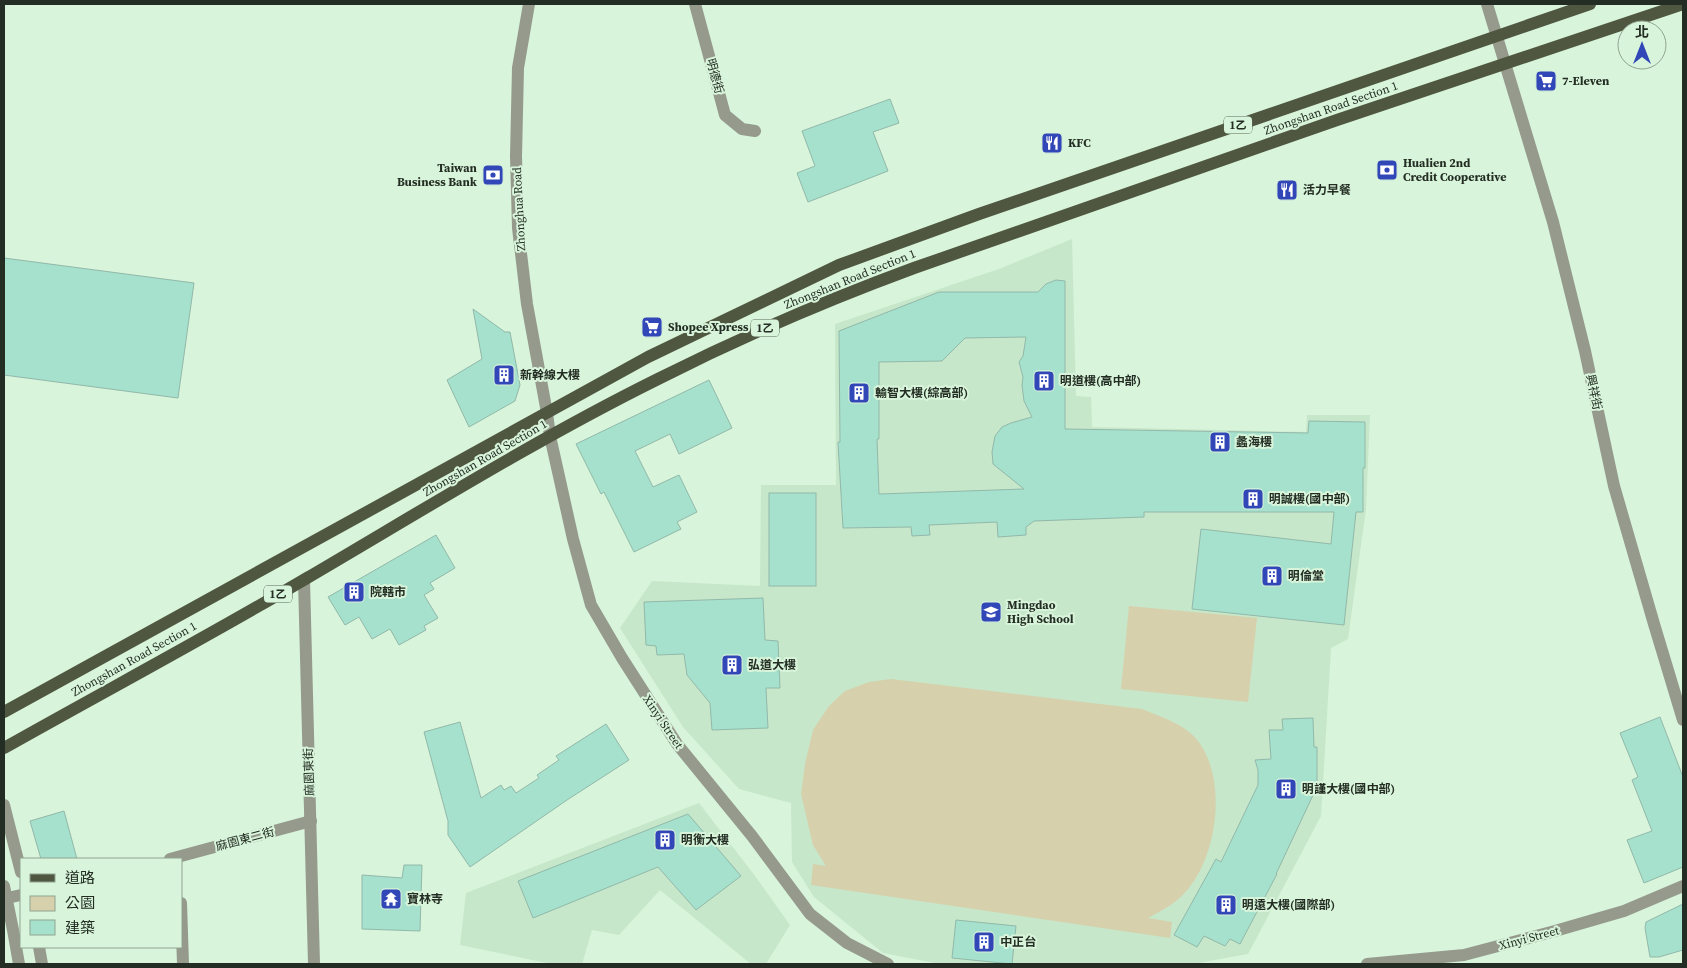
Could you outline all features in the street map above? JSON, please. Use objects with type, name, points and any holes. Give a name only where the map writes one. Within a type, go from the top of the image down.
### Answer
[{"type":"main road","name":"Zhongshan Road Section 1","points":[[4,712],[648,357],[839,265],[979,214],[1590,4]]},
{"type":"main road","name":"Zhongshan Road Section 1","points":[[4,748],[304,580],[550,436],[658,379],[742,339],[846,293],[1124,194],[1683,4]]},
{"type":"street","name":"Zhonghua Road","points":[[529,4],[518,68],[516,156],[518,228],[526,304],[547,413]]},
{"type":"street","name":"明德街","points":[[695,4],[725,115],[742,129],[755,131]]},
{"type":"street","name":"興祥街","points":[[1488,4],[1553,222],[1585,351],[1614,486],[1683,718]]},
{"type":"street","name":"Xinyi Street","points":[[547,413],[550,436],[573,539],[591,605],[622,658],[677,744],[752,836],[810,914],[847,943],[888,964]]},
{"type":"street","name":"麻園東街","points":[[304,580],[314,964]]},
{"type":"street","points":[[4,805],[20,868]]},
{"type":"street","name":"麻園東二街","points":[[177,858],[311,821]]},
{"type":"street","name":"Xinyi Street","points":[[1367,964],[1464,955],[1624,911],[1683,886]]},
{"type":"street","points":[[19,964],[5,892],[20,895]]},
{"type":"street","points":[[182,934],[183,964]]},
{"type":"street","points":[[39,948],[42,964]]},
{"type":"shaded area","name":"Mingdao High School","points":[[1072,239],[1076,396],[1091,397],[1092,427],[1306,432],[1307,415],[1370,415],[1366,509],[1348,639],[1331,648],[1321,816],[1248,954],[1192,964],[940,964],[883,953],[814,897],[792,862],[791,803],[739,789],[683,727],[620,628],[652,581],[760,586],[761,485],[836,485],[835,324],[999,269]]},
{"type":"shaded area","points":[[699,803],[790,925],[766,964],[751,964],[660,890],[619,935],[592,930],[582,964],[552,964],[460,945],[466,893]]},
{"type":"green space","points":[[1129,606],[1257,618],[1248,702],[1121,689]]},
{"type":"green space","points":[[891,679],[1142,709],[1172,722],[1193,735],[1207,757],[1213,775],[1215,816],[1212,836],[1198,874],[1179,898],[1148,918],[1172,922],[1170,938],[811,885],[813,864],[826,866],[813,845],[801,794],[805,764],[813,730],[829,706],[845,691],[869,682]]},
{"type":"building","points":[[890,99],[899,123],[873,132],[888,171],[808,202],[797,173],[815,166],[802,131]]},
{"type":"building","points":[[4,258],[194,283],[178,398],[4,375]]},
{"type":"building","points":[[1056,280],[1065,281],[1065,429],[1308,433],[1309,421],[1365,422],[1363,512],[1356,512],[1344,625],[1192,609],[1201,529],[1331,544],[1334,512],[1144,512],[1144,517],[1034,521],[1026,527],[1026,535],[998,537],[997,522],[929,525],[930,535],[912,536],[911,527],[843,528],[838,442],[840,442],[839,331],[939,292],[1038,292],[1046,284]],"holes":[[[1026,337],[1023,356],[1019,362],[1023,377],[1024,401],[1032,417],[1002,427],[995,436],[992,452],[993,464],[1024,489],[879,494],[877,439],[879,439],[879,362],[942,361],[965,338]]]},
{"type":"building","name":"新幹線大樓","points":[[473,309],[505,332],[510,332],[520,385],[515,401],[469,427],[447,380],[482,359]]},
{"type":"building","points":[[709,380],[732,428],[679,454],[670,434],[635,451],[653,487],[679,475],[697,512],[677,522],[681,529],[634,552],[604,492],[601,494],[576,444]]},
{"type":"building","points":[[769,493],[816,493],[816,586],[769,586]]},
{"type":"building","name":"院轄市","points":[[436,535],[455,568],[430,583],[434,589],[424,595],[438,618],[424,626],[426,630],[399,645],[390,629],[372,639],[359,617],[345,625],[328,597]]},
{"type":"building","name":"弘道大樓","points":[[763,598],[765,640],[778,641],[780,688],[766,688],[768,728],[712,730],[710,703],[687,675],[684,654],[657,655],[656,646],[646,645],[644,602]]},
{"type":"building","points":[[1660,717],[1683,777],[1683,867],[1644,883],[1627,840],[1652,831],[1632,780],[1638,777],[1620,733]]},
{"type":"building","points":[[1313,718],[1314,747],[1317,747],[1317,781],[1314,793],[1277,874],[1240,944],[1230,939],[1225,946],[1204,936],[1197,947],[1174,935],[1216,859],[1221,862],[1258,785],[1258,770],[1255,760],[1271,759],[1269,730],[1283,730],[1282,719]]},
{"type":"building","points":[[460,722],[481,798],[501,785],[504,790],[511,786],[516,793],[539,778],[537,775],[559,760],[556,756],[606,724],[629,760],[470,867],[448,835],[448,821],[424,732]]},
{"type":"building","points":[[64,811],[77,858],[41,858],[30,821]]},
{"type":"building","name":"明衡大樓","points":[[688,814],[741,876],[696,910],[658,867],[533,918],[518,881]]},
{"type":"building","name":"寶林寺","points":[[404,865],[422,865],[420,931],[362,929],[362,875],[402,878]]},
{"type":"building","points":[[1683,904],[1683,950],[1659,957],[1650,957],[1645,928],[1646,922]]},
{"type":"building","name":"中正台","points":[[956,920],[1016,926],[1012,964],[952,958]]},
{"type":"place","name":"7-Eleven","points":[[1546,81]]},
{"type":"place","name":"KFC","points":[[1052,143]]},
{"type":"place","name":"Hualien 2nd Credit Cooperative","points":[[1387,170]]},
{"type":"place","name":"Taiwan Business Bank","points":[[493,175]]},
{"type":"place","name":"活力早餐","points":[[1287,190]]},
{"type":"place","name":"Shopee Xpress","points":[[652,327]]},
{"type":"place","name":"新幹線大樓","points":[[504,375]]},
{"type":"place","name":"明道樓(高中部)","points":[[1044,381]]},
{"type":"place","name":"輸智大樓(綜高部)","points":[[859,393]]},
{"type":"place","name":"蠡海樓","points":[[1220,442]]},
{"type":"place","name":"明誠樓(國中部)","points":[[1253,499]]},
{"type":"place","name":"明倫堂","points":[[1272,576]]},
{"type":"place","name":"院轄市","points":[[354,592]]},
{"type":"place","name":"Mingdao High School","points":[[991,612]]},
{"type":"place","name":"弘道大樓","points":[[732,665]]},
{"type":"place","name":"明謹大樓(國中部)","points":[[1286,789]]},
{"type":"place","name":"明衡大樓","points":[[665,840]]},
{"type":"place","name":"寶林寺","points":[[391,899]]},
{"type":"place","name":"明遠大樓(國際部)","points":[[1226,905]]},
{"type":"place","name":"中正台","points":[[984,942]]}]
